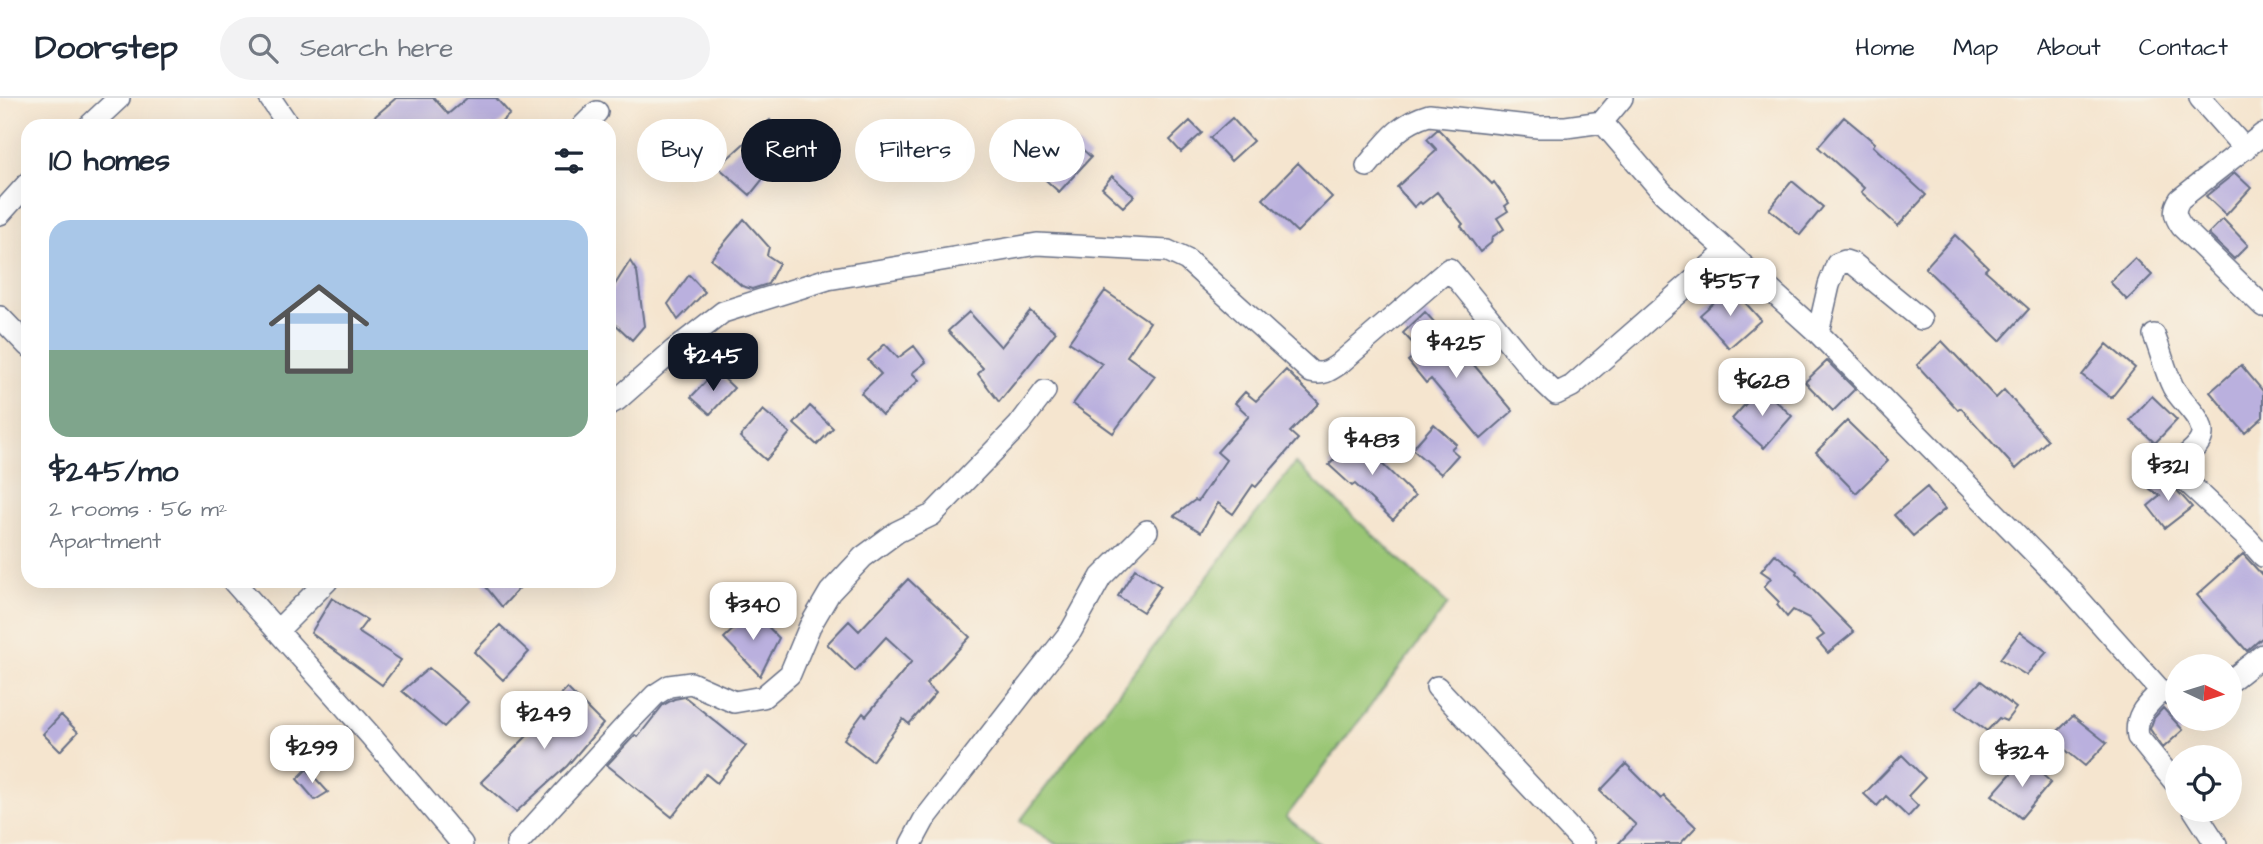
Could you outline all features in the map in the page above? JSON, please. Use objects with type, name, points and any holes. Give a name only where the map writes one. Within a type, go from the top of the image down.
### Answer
[{"type":"street","points":[[96,119],[119,98]]},
{"type":"street","points":[[270,98],[284,119]]},
{"type":"street","points":[[1367,166],[1393,134],[1412,120],[1429,115],[1538,127],[1566,127],[1602,122],[1622,98]]},
{"type":"street","points":[[2200,98],[2245,149]]},
{"type":"street","points":[[1602,122],[1663,193],[1818,333],[2068,587],[2165,690]]},
{"type":"street","points":[[2263,134],[2180,199],[2174,208],[2175,218],[2263,306]]},
{"type":"street","points":[[0,214],[21,191]]},
{"type":"street","points":[[616,400],[674,349],[723,312],[828,279],[1037,244],[1168,251],[1187,260],[1311,372],[1319,374],[1327,373],[1339,364],[1449,269],[1534,373],[1556,394],[1573,386],[1727,251]]},
{"type":"street","points":[[1818,333],[1829,285],[1837,264],[1845,261],[1854,264],[1921,319]]},
{"type":"street","points":[[0,317],[21,339]]},
{"type":"street","points":[[2154,335],[2174,388],[2199,422],[2203,433],[2180,462],[2181,475],[2263,556]]},
{"type":"street","points":[[517,844],[655,695],[670,686],[691,683],[734,702],[763,697],[790,674],[810,626],[830,592],[863,556],[897,532],[932,515],[1019,425],[1045,391]]},
{"type":"street","points":[[911,844],[924,820],[1071,631],[1101,577],[1147,531]]},
{"type":"street","points":[[239,588],[362,726],[458,843]]},
{"type":"street","points":[[277,631],[320,588]]},
{"type":"street","points":[[2242,672],[2263,655]]},
{"type":"street","points":[[1437,687],[1584,844]]},
{"type":"street","points":[[2165,697],[2139,714],[2136,727],[2138,737],[2165,770]]},
{"type":"street","points":[[2202,822],[2216,844]]},
{"type":"green space","points":[[1295,463],[1448,604],[1286,817],[1320,844],[1056,844],[1020,821]]},
{"type":"building","points":[[396,98],[434,98],[448,114],[467,98],[496,98],[510,114],[505,119],[372,119]]},
{"type":"building","points":[[1844,117],[1875,143],[1873,146],[1926,195],[1898,226],[1861,192],[1864,188],[1818,147]]},
{"type":"building","points":[[1232,118],[1253,141],[1231,161],[1210,138]]},
{"type":"building","points":[[1190,121],[1202,133],[1181,152],[1170,140]]},
{"type":"building","points":[[1438,129],[1492,184],[1494,182],[1509,203],[1505,206],[1508,211],[1497,218],[1504,229],[1492,237],[1491,243],[1480,252],[1461,226],[1463,224],[1437,192],[1414,207],[1397,187],[1437,150],[1427,139]]},
{"type":"building","points":[[741,146],[741,182],[760,182],[750,195],[727,175],[727,159]]},
{"type":"building","points":[[1085,152],[1091,157],[1085,164]]},
{"type":"building","points":[[1298,163],[1332,197],[1297,232],[1263,199]]},
{"type":"building","points":[[2235,173],[2251,188],[2226,215],[2206,196]]},
{"type":"building","points":[[1112,176],[1134,196],[1123,207],[1102,188]]},
{"type":"building","points":[[1792,181],[1823,207],[1800,235],[1769,209]]},
{"type":"building","points":[[1048,182],[1068,182],[1059,192]]},
{"type":"building","points":[[744,219],[769,247],[767,255],[779,263],[768,284],[752,289],[742,286],[711,259]]},
{"type":"building","points":[[2223,219],[2248,245],[2234,259],[2208,234]]},
{"type":"building","points":[[1955,235],[1988,267],[1985,270],[2029,309],[2000,341],[1925,268]]},
{"type":"building","points":[[2135,258],[2152,275],[2127,300],[2110,282]]},
{"type":"building","points":[[630,261],[637,272],[644,326],[632,340],[616,325],[616,283]]},
{"type":"building","points":[[689,275],[705,292],[678,320],[668,304]]},
{"type":"building","points":[[1731,287],[1761,320],[1729,348],[1700,315]]},
{"type":"building","points":[[1105,291],[1150,322],[1127,356],[1155,376],[1113,433],[1073,404],[1102,364],[1069,342]]},
{"type":"building","points":[[1030,311],[1056,332],[999,402],[978,374],[983,368],[948,331],[969,312],[1001,347]]},
{"type":"building","points":[[1425,312],[1435,323],[1429,329],[1459,366],[1468,358],[1513,411],[1481,439],[1431,379],[1426,383],[1408,361],[1420,351],[1403,333]]},
{"type":"building","points":[[1942,341],[1996,398],[2004,390],[2048,440],[2016,469],[1961,408],[1958,410],[1917,365]]},
{"type":"building","points":[[885,344],[898,358],[914,346],[926,362],[912,373],[919,380],[882,415],[861,393],[881,374],[868,360]]},
{"type":"building","points":[[2107,344],[2135,368],[2111,398],[2082,375]]},
{"type":"building","points":[[1827,361],[1855,389],[1833,411],[1805,382]]},
{"type":"building","points":[[2241,365],[2263,391],[2263,417],[2245,433],[2210,392]]},
{"type":"building","points":[[1286,370],[1319,403],[1290,432],[1298,439],[1256,487],[1253,485],[1233,514],[1218,503],[1201,532],[1174,516],[1195,500],[1198,501],[1226,460],[1217,452],[1249,416],[1235,403],[1245,392],[1256,401]]},
{"type":"building","points":[[716,371],[734,388],[710,414],[691,397]]},
{"type":"building","points":[[1761,387],[1792,416],[1764,448],[1732,419]]},
{"type":"building","points":[[2152,396],[2177,420],[2155,443],[2130,420]]},
{"type":"building","points":[[810,406],[833,428],[817,445],[794,424]]},
{"type":"building","points":[[763,410],[790,433],[766,460],[740,437]]},
{"type":"building","points":[[1847,421],[1888,461],[1856,493],[1816,452]]},
{"type":"building","points":[[1434,424],[1456,444],[1451,449],[1458,455],[1441,474],[1412,449]]},
{"type":"building","points":[[1358,434],[1381,455],[1377,459],[1415,496],[1393,520],[1355,484],[1352,486],[1329,465]]},
{"type":"building","points":[[2167,475],[2172,485],[2192,507],[2165,528],[2148,506],[2160,496],[2150,489]]},
{"type":"building","points":[[1927,487],[1945,509],[1913,536],[1894,515]]},
{"type":"building","points":[[1775,554],[1797,571],[1854,632],[1828,653],[1817,640],[1824,635],[1809,618],[1793,610],[1787,617],[1777,605],[1779,602],[1764,587],[1771,578],[1761,571]]},
{"type":"building","points":[[2243,554],[2263,576],[2263,637],[2247,651],[2197,595]]},
{"type":"building","points":[[1135,569],[1161,586],[1143,612],[1118,596]]},
{"type":"building","points":[[908,579],[970,637],[926,684],[936,693],[909,724],[903,719],[872,761],[844,739],[863,713],[866,716],[912,661],[886,637],[855,671],[827,644],[849,621],[859,631]]},
{"type":"building","points":[[487,588],[520,588],[502,607]]},
{"type":"building","points":[[332,598],[367,620],[358,632],[401,660],[382,685],[311,633]]},
{"type":"building","points":[[753,611],[779,638],[760,676],[724,638]]},
{"type":"building","points":[[500,625],[529,652],[503,680],[474,652]]},
{"type":"building","points":[[2020,632],[2047,652],[2026,675],[2000,659]]},
{"type":"building","points":[[429,668],[468,702],[444,727],[402,691]]},
{"type":"building","points":[[1981,681],[2016,708],[2006,721],[1999,718],[1987,731],[1956,708]]},
{"type":"building","points":[[567,688],[603,724],[567,766],[516,812],[481,782],[530,733],[527,730]]},
{"type":"building","points":[[685,697],[746,746],[717,783],[706,774],[672,817],[607,765],[635,735],[638,737],[663,705]]},
{"type":"building","points":[[2163,708],[2165,732],[2181,732],[2163,748],[2150,729],[2154,718]]},
{"type":"building","points":[[61,715],[78,732],[60,751],[43,734]]},
{"type":"building","points":[[2073,716],[2107,743],[2085,766],[2051,738]]},
{"type":"building","points":[[1902,755],[1925,778],[1908,796],[1918,806],[1908,817],[1886,796],[1877,806],[1864,794]]},
{"type":"building","points":[[2024,759],[2051,782],[2021,818],[1992,795]]},
{"type":"building","points":[[1626,764],[1661,799],[1664,796],[1696,827],[1680,844],[1618,844],[1636,825],[1600,791]]},
{"type":"building","points":[[307,769],[328,792],[315,800],[297,779]]}]
